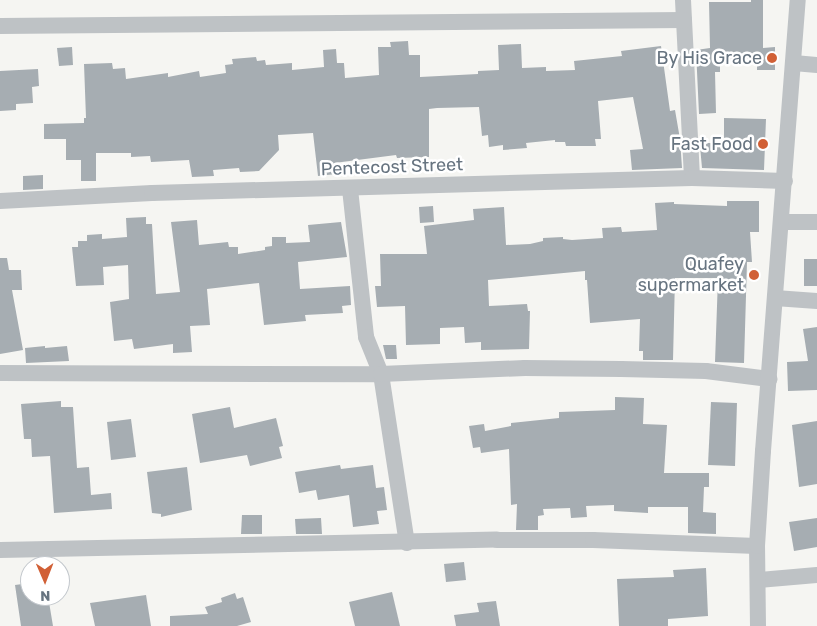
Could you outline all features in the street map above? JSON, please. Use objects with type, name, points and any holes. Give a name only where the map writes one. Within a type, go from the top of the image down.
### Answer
[{"type":"street","points":[[683,0],[692,178]]},
{"type":"street","points":[[758,626],[759,580],[757,546],[768,379],[782,222],[798,0]]},
{"type":"street","points":[[0,26],[684,20]]},
{"type":"street","points":[[794,63],[817,65]]},
{"type":"street","name":"Pentecost Street","points":[[0,202],[152,193],[692,178],[785,181]]},
{"type":"street","points":[[350,188],[366,337],[381,374],[407,543]]},
{"type":"street","points":[[782,222],[817,222]]},
{"type":"street","points":[[775,298],[817,301]]},
{"type":"street","points":[[0,373],[381,374],[525,368],[621,368],[706,371],[768,379]]},
{"type":"street","points":[[0,550],[593,540],[757,546]]},
{"type":"street","points":[[759,580],[817,576]]},
{"type":"building","points":[[751,0],[763,0],[763,48],[775,47],[775,70],[757,70],[757,59],[732,59],[732,62],[720,63],[720,72],[715,72],[716,113],[699,114],[696,50],[710,48],[709,2],[751,2]]},
{"type":"building","points":[[408,41],[409,55],[420,55],[420,77],[478,74],[478,71],[499,70],[498,45],[521,44],[522,68],[546,67],[546,71],[575,70],[574,61],[622,56],[621,51],[661,46],[670,111],[675,110],[680,139],[682,168],[632,170],[630,150],[643,149],[633,97],[598,101],[601,139],[595,139],[596,146],[566,146],[565,142],[555,142],[555,140],[526,143],[527,148],[503,150],[503,145],[489,147],[488,135],[482,136],[479,107],[437,108],[429,109],[429,157],[397,158],[396,155],[334,163],[336,174],[318,176],[313,133],[278,135],[279,150],[259,171],[240,172],[239,168],[213,170],[214,176],[192,177],[189,160],[151,162],[150,156],[131,157],[131,153],[96,153],[96,181],[81,181],[81,160],[66,160],[66,139],[44,139],[44,124],[84,123],[84,118],[86,118],[84,64],[112,63],[113,69],[125,68],[126,79],[168,73],[168,77],[199,71],[200,77],[226,73],[225,65],[233,64],[232,59],[256,57],[257,61],[265,60],[266,65],[292,63],[292,70],[324,67],[323,50],[336,49],[337,63],[344,63],[345,78],[379,75],[378,47],[391,47],[390,42]]},
{"type":"building","points":[[72,47],[73,65],[59,66],[57,48]]},
{"type":"building","points":[[38,69],[39,86],[32,87],[33,103],[16,104],[16,110],[0,111],[0,71]]},
{"type":"building","points":[[724,118],[766,119],[764,170],[702,168],[700,146],[704,146],[704,143],[724,143]]},
{"type":"building","points":[[43,175],[43,189],[23,190],[23,176]]},
{"type":"building","points":[[727,201],[759,201],[759,232],[750,232],[752,262],[747,262],[744,363],[715,362],[718,278],[675,278],[673,360],[643,360],[643,351],[639,351],[640,319],[590,323],[585,271],[488,280],[489,306],[527,304],[528,311],[530,311],[529,349],[481,350],[481,342],[465,343],[464,327],[440,328],[440,344],[406,345],[405,306],[377,307],[375,286],[381,286],[380,254],[427,254],[424,226],[474,220],[473,209],[504,207],[506,245],[530,244],[543,241],[543,238],[563,237],[563,239],[572,240],[603,238],[602,228],[621,227],[622,232],[657,230],[655,203],[674,202],[674,204],[727,206]]},
{"type":"building","points":[[433,206],[434,222],[420,223],[419,207]]},
{"type":"building","points":[[146,217],[146,224],[152,224],[156,294],[180,292],[171,222],[197,220],[199,245],[228,242],[229,247],[238,247],[238,254],[265,250],[265,247],[272,246],[272,237],[286,237],[286,243],[310,242],[308,225],[341,222],[347,257],[298,262],[300,289],[350,286],[351,305],[342,306],[343,313],[305,315],[306,321],[264,325],[259,283],[207,289],[210,325],[190,326],[192,352],[173,353],[173,344],[134,349],[132,339],[114,341],[110,302],[129,299],[128,265],[103,267],[104,285],[76,286],[72,247],[78,247],[78,241],[87,241],[87,235],[102,234],[102,239],[127,237],[126,218]]},
{"type":"building","points":[[0,258],[7,258],[9,270],[21,270],[22,290],[12,290],[23,350],[0,354]]},
{"type":"building","points":[[804,259],[817,259],[817,286],[804,286]]},
{"type":"building","points":[[817,327],[817,390],[788,391],[787,362],[808,361],[803,329]]},
{"type":"building","points":[[383,345],[396,345],[397,359],[386,359]]},
{"type":"building","points":[[45,346],[45,348],[67,346],[69,361],[26,363],[25,348]]},
{"type":"building","points":[[615,397],[644,398],[643,424],[667,425],[664,473],[709,473],[709,487],[704,487],[703,512],[716,513],[716,534],[688,533],[688,507],[648,507],[648,513],[614,511],[614,505],[586,506],[587,517],[571,518],[570,508],[543,509],[544,515],[538,516],[538,530],[516,530],[517,504],[511,505],[509,449],[481,453],[480,447],[473,448],[469,426],[484,424],[485,431],[511,426],[511,423],[559,418],[559,412],[615,410]]},
{"type":"building","points":[[61,401],[61,407],[73,407],[77,468],[89,467],[91,495],[111,493],[112,509],[54,513],[50,456],[32,457],[31,439],[24,439],[21,404]]},
{"type":"building","points":[[711,402],[737,403],[735,466],[708,465]]},
{"type":"building","points":[[230,407],[234,428],[276,418],[283,446],[279,447],[282,458],[250,466],[247,455],[200,463],[192,414]]},
{"type":"building","points":[[131,419],[136,457],[111,460],[107,422]]},
{"type":"building","points":[[817,421],[817,484],[799,487],[792,425]]},
{"type":"building","points":[[340,465],[341,469],[373,465],[376,488],[384,487],[387,510],[377,511],[379,524],[353,527],[349,495],[318,500],[316,490],[299,493],[295,472]]},
{"type":"building","points":[[187,467],[192,510],[161,517],[161,514],[152,513],[147,472]]},
{"type":"building","points":[[242,515],[262,515],[262,534],[241,534]]},
{"type":"building","points":[[321,518],[322,534],[296,534],[295,519]]},
{"type":"building","points":[[817,518],[817,547],[794,551],[789,522]]},
{"type":"building","points":[[464,562],[466,580],[446,582],[444,564]]},
{"type":"building","points":[[706,568],[708,616],[668,619],[668,626],[619,626],[617,579],[674,577],[673,570]]},
{"type":"building","points":[[20,584],[20,606],[50,606],[53,626],[21,626],[15,585]]},
{"type":"building","points":[[392,592],[400,626],[355,626],[349,602]]},
{"type":"building","points":[[235,593],[237,599],[243,597],[251,622],[237,626],[170,626],[170,616],[208,614],[205,607],[222,602],[221,598]]},
{"type":"building","points":[[146,595],[151,626],[95,626],[90,603]]},
{"type":"building","points":[[496,601],[500,626],[456,626],[454,615],[479,612],[477,603]]},
{"type":"place","name":"By His Grace","points":[[772,58]]},
{"type":"place","name":"Fast Food","points":[[763,144]]},
{"type":"place","name":"Quafey supermarket","points":[[754,275]]}]
